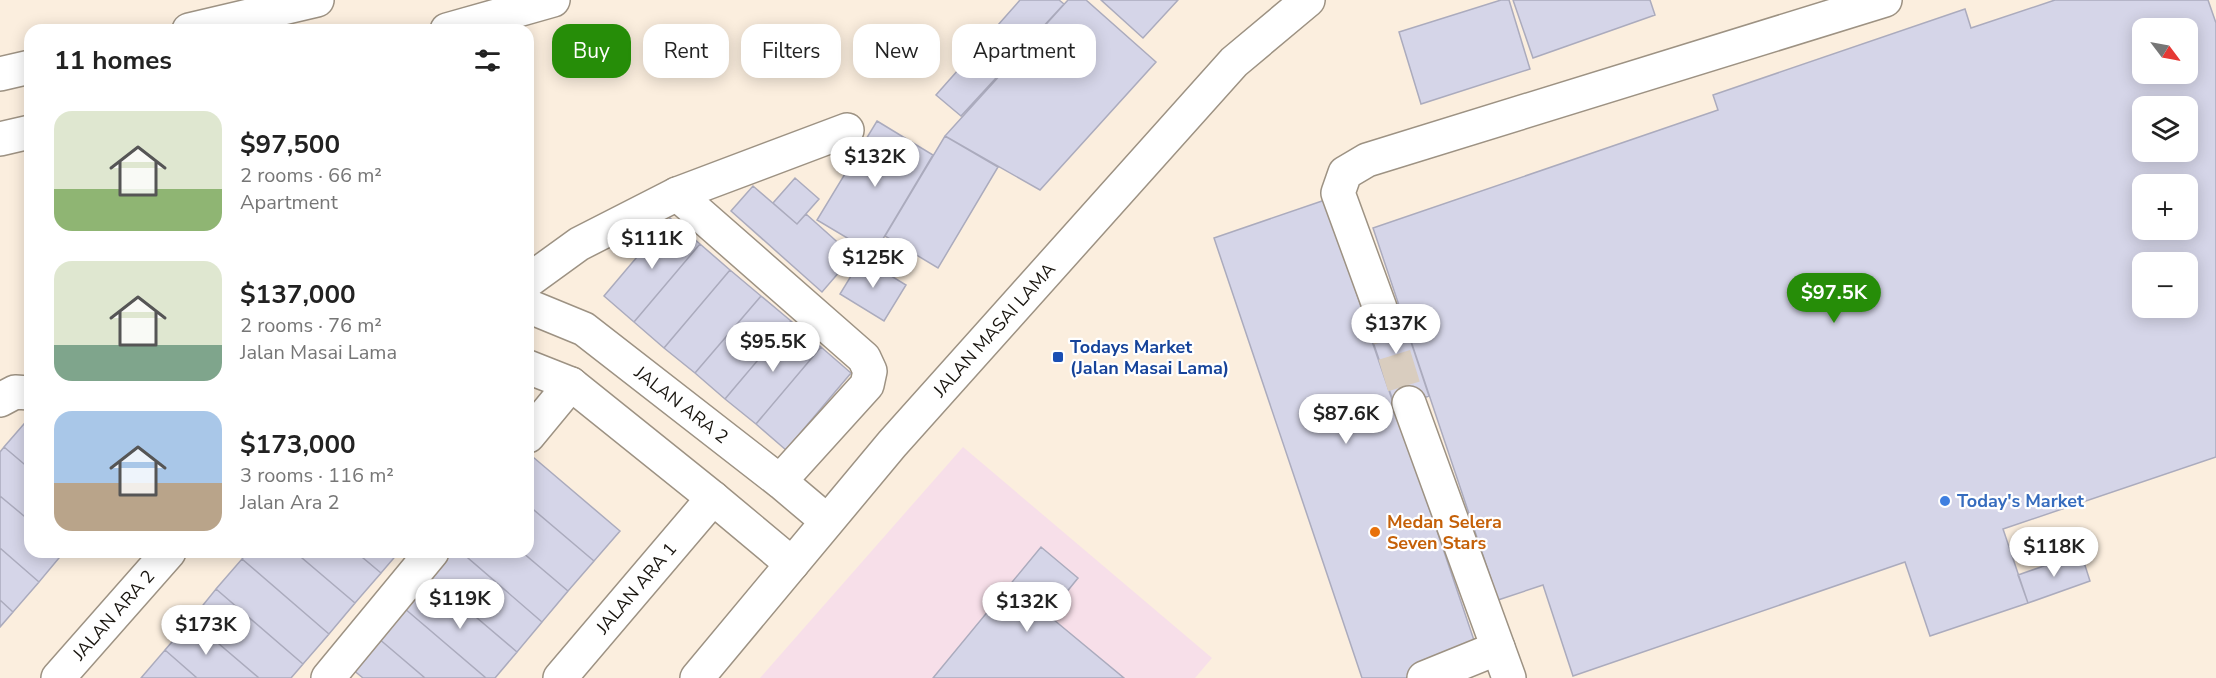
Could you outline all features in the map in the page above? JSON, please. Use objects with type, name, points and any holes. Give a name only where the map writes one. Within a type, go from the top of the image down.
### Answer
[{"type":"main road","points":[[215,24],[317,0]]},
{"type":"main road","points":[[468,24],[553,0]]},
{"type":"main road","name":"JALAN MASAI LAMA","points":[[697,678],[908,426],[1234,62],[1308,0]]},
{"type":"main road","points":[[1380,308],[1338,193],[1345,173],[1360,164],[1389,153],[1885,0]]},
{"type":"main road","points":[[0,74],[24,68]]},
{"type":"main road","points":[[534,277],[579,244],[677,194],[847,130]]},
{"type":"main road","points":[[0,139],[24,133]]},
{"type":"main road","points":[[677,194],[864,358],[870,371],[867,385],[780,482]]},
{"type":"main road","name":"JALAN ARA 2","points":[[534,308],[584,329],[827,521]]},
{"type":"main road","points":[[534,369],[571,384],[792,564]]},
{"type":"main road","points":[[534,429],[571,384]]},
{"type":"main road","points":[[0,400],[15,392],[24,393]]},
{"type":"main road","points":[[1409,403],[1509,678]]},
{"type":"main road","name":"JALAN ARA 1","points":[[560,678],[713,498]]},
{"type":"main road","name":"JALAN ARA 2","points":[[58,678],[164,558]]},
{"type":"main road","points":[[328,678],[427,558]]},
{"type":"main road","points":[[1424,678],[1498,648]]},
{"type":"shaded area","points":[[963,447],[1212,658],[1195,678],[760,678]]},
{"type":"building","points":[[1020,0],[1059,0],[1064,4],[1046,24],[999,24]]},
{"type":"building","points":[[1068,0],[1086,0],[1156,62],[1040,190],[945,136],[997,78],[1096,78],[1096,24],[1046,24]]},
{"type":"building","points":[[1101,0],[1178,0],[1143,38]]},
{"type":"building","points":[[1501,0],[1509,0],[1530,69],[1421,104],[1399,32]]},
{"type":"building","points":[[1513,0],[1650,0],[1655,15],[1533,58]]},
{"type":"building","points":[[2055,0],[2208,0],[2216,23],[2216,457],[2003,529],[2028,603],[1930,636],[1905,562],[1573,676],[1543,585],[1498,600],[1373,228],[1718,110],[1713,95],[1965,9],[1971,28]]},
{"type":"building","points":[[952,77],[996,78],[961,116],[936,95]]},
{"type":"building","points":[[877,121],[933,155],[874,254],[817,220]]},
{"type":"building","points":[[945,136],[998,167],[938,268],[885,236]]},
{"type":"building","points":[[795,178],[819,199],[797,224],[773,203]]},
{"type":"building","points":[[753,186],[797,224],[806,214],[853,256],[822,292],[731,211]]},
{"type":"building","name":"Medan Selera Seven Stars","points":[[1325,200],[1479,655],[1413,678],[1362,678],[1214,238]]},
{"type":"building","points":[[670,218],[700,244],[634,322],[604,296]]},
{"type":"building","points":[[700,244],[730,270],[664,348],[634,322]]},
{"type":"building","points":[[862,258],[906,285],[884,321],[840,294]]},
{"type":"building","points":[[730,270],[761,296],[695,373],[664,348]]},
{"type":"building","points":[[761,296],[791,321],[725,399],[695,373]]},
{"type":"building","points":[[1398,303],[1429,396],[1395,408],[1363,315]]},
{"type":"building","points":[[791,321],[821,347],[756,424],[725,399]]},
{"type":"building","points":[[821,347],[851,373],[786,450],[756,424]]},
{"type":"building","points":[[24,424],[24,464],[4,447]]},
{"type":"building","points":[[4,447],[24,464],[24,516],[0,496],[0,452]]},
{"type":"building","points":[[534,458],[620,531],[594,561],[534,510]]},
{"type":"building","points":[[0,496],[24,516],[24,558],[59,558],[39,582],[0,548]]},
{"type":"building","points":[[534,510],[594,561],[568,591],[529,558],[534,558]]},
{"type":"building","points":[[1041,547],[1078,578],[1048,615],[1124,678],[933,678]]},
{"type":"building","points":[[0,548],[39,582],[13,612],[0,600]]},
{"type":"building","points":[[2081,553],[2090,581],[2028,603],[2018,575]]},
{"type":"building","points":[[302,558],[355,603],[329,634],[242,559]]},
{"type":"building","points":[[302,558],[363,558],[381,573],[355,603]]},
{"type":"building","points":[[363,558],[394,558],[381,573]]},
{"type":"building","points":[[447,558],[468,558],[542,622],[517,652],[430,578]]},
{"type":"building","points":[[468,558],[529,558],[568,591],[542,622]]},
{"type":"building","points":[[242,559],[329,634],[303,664],[216,589]]},
{"type":"building","points":[[430,578],[517,652],[495,678],[486,678],[404,608]]},
{"type":"building","points":[[216,589],[303,664],[291,678],[259,678],[191,620]]},
{"type":"building","points":[[0,600],[13,612],[0,627]]},
{"type":"building","points":[[404,608],[486,678],[425,678],[378,638]]},
{"type":"building","points":[[191,620],[259,678],[197,678],[165,650]]},
{"type":"building","points":[[378,638],[425,678],[363,678],[352,669]]},
{"type":"building","points":[[165,650],[197,678],[141,678]]},
{"type":"tunnel","points":[[1380,308],[1409,403]]},
{"type":"place","name":"Todays Market (Jalan Masai Lama)","points":[[1058,357]]},
{"type":"place","name":"Today's Market","points":[[1945,501]]},
{"type":"place","name":"Medan Selera Seven Stars","points":[[1375,532]]}]
